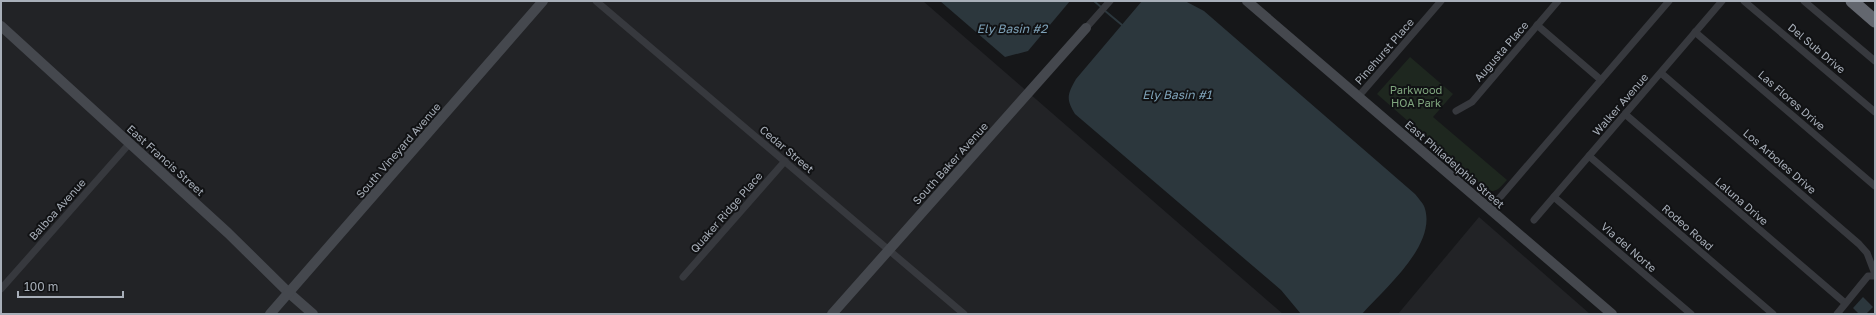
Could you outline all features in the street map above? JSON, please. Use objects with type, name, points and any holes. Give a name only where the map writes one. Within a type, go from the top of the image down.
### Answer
[{"type":"highway","points":[[1852,1],[1875,21]]},
{"type":"street","name":"South Vineyard Avenue","points":[[270,314],[543,1]]},
{"type":"street","name":"Cedar Street","points":[[596,1],[964,314]]},
{"type":"street","points":[[1086,28],[1110,1]]},
{"type":"street","name":"East Philadelphia Street","points":[[1247,1],[1612,314]]},
{"type":"street","name":"Pinehurst Place","points":[[1358,97],[1441,1]]},
{"type":"street","name":"Augusta Place","points":[[1456,111],[1472,102],[1558,1]]},
{"type":"street","points":[[1490,209],[1669,1]]},
{"type":"street","name":"Walker Avenue","points":[[1534,220],[1722,1]]},
{"type":"street","name":"Del Sub Drive","points":[[1744,1],[1875,112]]},
{"type":"street","points":[[1804,1],[1875,61]]},
{"type":"street","points":[[1538,25],[1601,80]]},
{"type":"street","name":"East Francis Street","points":[[1,26],[228,233],[289,293],[313,314]]},
{"type":"street","name":"South Baker Avenue","points":[[832,314],[1086,28]]},
{"type":"street","name":"Las Flores Drive","points":[[1695,32],[1875,186]]},
{"type":"street","name":"Los Arboles Drive","points":[[1661,73],[1859,244],[1867,253],[1875,275]]},
{"type":"street","name":"Laluna Drive","points":[[1625,114],[1845,304]]},
{"type":"street","name":"Balboa Avenue","points":[[1,289],[130,143]]},
{"type":"street","name":"Rodeo Road","points":[[1589,156],[1773,314]]},
{"type":"street","name":"Quaker Ridge Place","points":[[683,277],[785,161]]},
{"type":"street","name":"Via del Norte","points":[[1554,197],[1691,314]]},
{"type":"street","points":[[1837,314],[1868,276],[1875,275]]},
{"type":"shaded area","points":[[1,1],[923,1],[1283,314],[1,314]]},
{"type":"shaded area","points":[[1479,217],[1590,314],[1398,314]]},
{"type":"green space","name":"Parkwood HOA Park","points":[[1410,57],[1453,94],[1433,117],[1507,180],[1499,188],[1494,191],[1488,191],[1377,94]]},
{"type":"water","name":"Ely Basin #2","points":[[940,1],[1070,1],[1028,51],[1005,57]]},
{"type":"water","name":"Ely Basin #1","points":[[1142,1],[1185,1],[1204,11],[1415,194],[1422,203],[1425,209],[1426,223],[1423,238],[1416,252],[1395,280],[1362,314],[1301,314],[1281,290],[1075,114],[1069,101],[1069,93],[1076,79]]},
{"type":"water","points":[[1863,297],[1873,307],[1866,314],[1859,314],[1853,308]]},
{"type":"waterway","points":[[1094,1],[1101,7]]},
{"type":"waterway","points":[[1104,10],[1122,25]]}]
